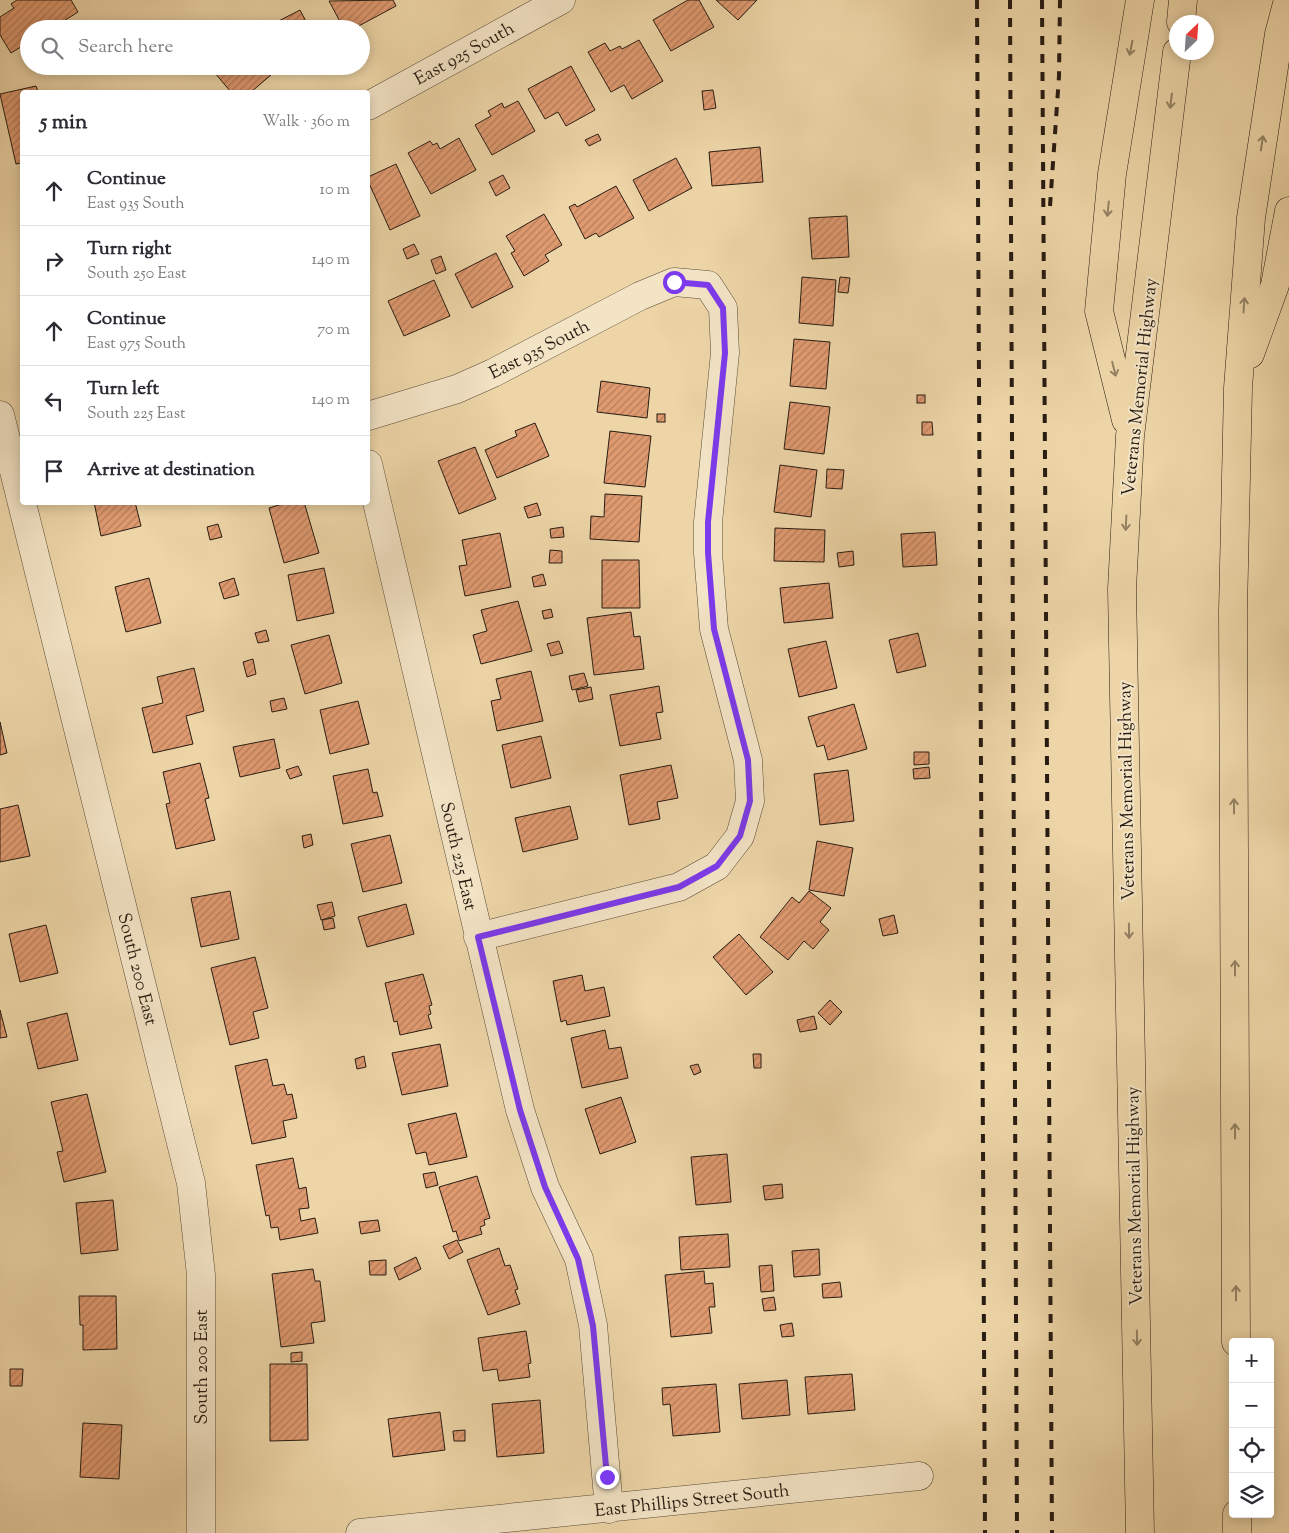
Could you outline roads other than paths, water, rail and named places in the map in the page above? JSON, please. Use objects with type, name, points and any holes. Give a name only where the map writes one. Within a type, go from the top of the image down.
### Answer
[{"type":"highway","points":[[1130,436],[1099,311],[1114,165],[1140,0]]},
{"type":"highway","points":[[1182,15],[1183,0]]},
{"type":"highway","points":[[1236,1338],[1233,611],[1238,388],[1251,218],[1279,34],[1288,0]]},
{"type":"highway","name":"Veterans Memorial Highway","points":[[1140,1533],[1122,589],[1130,436],[1176,60]]},
{"type":"highway","points":[[1238,388],[1275,285],[1289,210]]},
{"type":"highway","points":[[1237,1518],[1237,1533]]},
{"type":"street","name":"East 925 South","points":[[370,105],[561,0]]},
{"type":"street","name":"East 935 South","points":[[370,415],[456,389],[493,373],[640,296],[674,282],[708,285],[723,308],[725,353],[708,522],[708,553],[714,629],[748,760],[750,801],[740,836],[717,866],[679,887],[478,937]]},
{"type":"street","name":"South 200 East","points":[[0,415],[20,495]]},
{"type":"street","name":"South 225 East","points":[[370,473],[520,1110],[545,1187],[578,1259],[593,1326],[608,1508]]},
{"type":"street","name":"South 200 East","points":[[22,505],[192,1183],[201,1275],[201,1533]]},
{"type":"street","name":"East Phillips Street South","points":[[360,1533],[919,1476]]},
{"type":"railway","points":[[977,0],[985,1533]]},
{"type":"railway","points":[[1010,0],[1017,1533]]},
{"type":"railway","points":[[1042,0],[1052,1533]]},
{"type":"railway","points":[[1050,206],[1059,76],[1060,0]]}]
